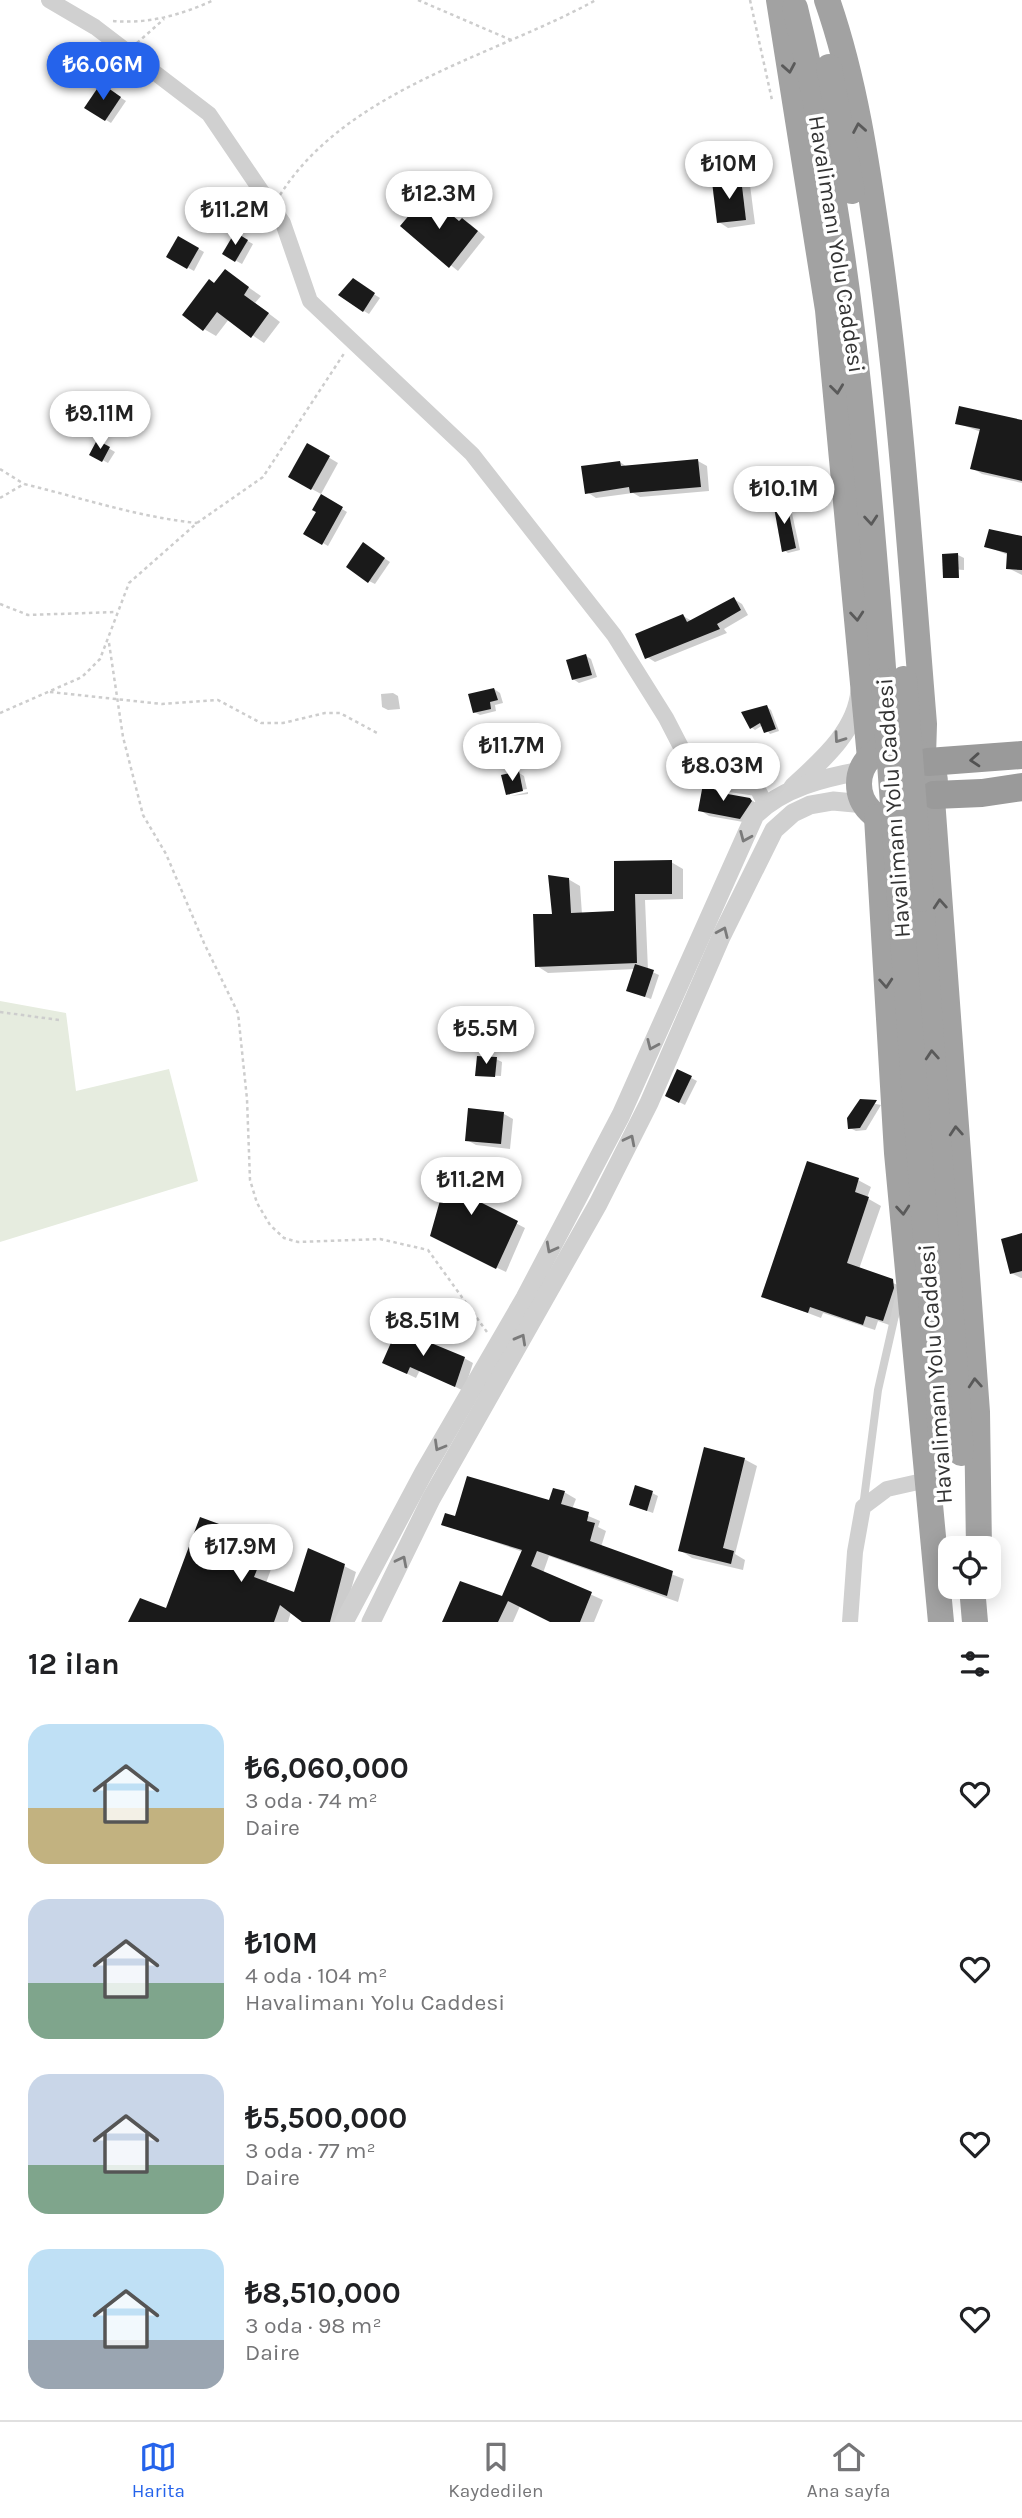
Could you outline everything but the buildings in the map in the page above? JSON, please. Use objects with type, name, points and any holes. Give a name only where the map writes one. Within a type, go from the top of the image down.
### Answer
[{"type":"highway","points":[[779,0],[883,678],[859,788],[871,811],[897,1153],[941,1622]]},
{"type":"highway","name":"Havalimanı Yolu Caddesi","points":[[793,0],[827,162],[846,288],[864,441],[883,678],[910,900],[968,1536]]},
{"type":"highway","name":"Havalimanı Yolu Caddesi","points":[[816,0],[869,297],[883,678]]},
{"type":"highway","points":[[827,0],[854,99],[881,267],[899,418],[925,759],[935,777],[933,797],[977,1412],[979,1536]]},
{"type":"highway","points":[[866,764],[884,749],[900,747],[925,759],[1022,755]]},
{"type":"highway","points":[[933,797],[1022,787]]},
{"type":"highway","points":[[871,811],[894,822],[911,820],[925,810],[933,797]]},
{"type":"highway","name":"Havalimanı Yolu Caddesi","points":[[910,900],[950,1622]]},
{"type":"highway","points":[[973,1599],[976,1622]]},
{"type":"highway","points":[[976,1622],[978,1599]]},
{"type":"street","points":[[49,0],[95,27],[209,114],[283,223],[310,301],[472,454],[614,635],[666,718],[682,749],[702,772],[724,783],[757,788],[766,805]]},
{"type":"street","points":[[344,1622],[621,1115],[755,815],[789,790],[840,739],[859,699],[883,678]]},
{"type":"street","points":[[789,790],[866,764]]},
{"type":"street","points":[[371,1622],[431,1499],[598,1204],[654,1092],[721,937],[774,830],[793,813],[810,805],[833,801],[871,811]]},
{"type":"street","points":[[850,1622],[855,1552],[863,1507],[887,1489],[927,1480]]},
{"type":"lane","points":[[863,1507],[878,1390],[900,1293]]},
{"type":"path","points":[[109,20],[135,22],[166,17],[186,13],[214,0]]},
{"type":"path","points":[[418,0],[511,40]]},
{"type":"path","points":[[272,207],[296,169],[333,136],[425,78],[596,0]]},
{"type":"path","points":[[750,0],[772,100]]},
{"type":"path","points":[[128,51],[166,17]]},
{"type":"path","points":[[0,713],[82,677],[100,659],[109,643],[116,612],[129,583],[197,523],[263,477],[352,341]]},
{"type":"path","points":[[0,469],[24,484],[94,501],[134,515],[197,523]]},
{"type":"path","points":[[0,498],[24,484]]},
{"type":"path","points":[[0,604],[27,615],[116,612]]},
{"type":"path","points":[[109,643],[116,697],[143,815],[166,854],[238,1013],[247,1099],[250,1180],[257,1203],[270,1225],[284,1238],[298,1242],[380,1239],[428,1250],[497,1346]]},
{"type":"path","points":[[47,692],[116,697],[162,704],[218,700],[261,723],[283,723],[325,713],[340,713],[379,734]]},
{"type":"path","points":[[0,1012],[59,1020]]},
{"type":"shaded area","points":[[0,1001],[66,1013],[76,1091],[169,1069],[198,1181],[0,1242]]}]
